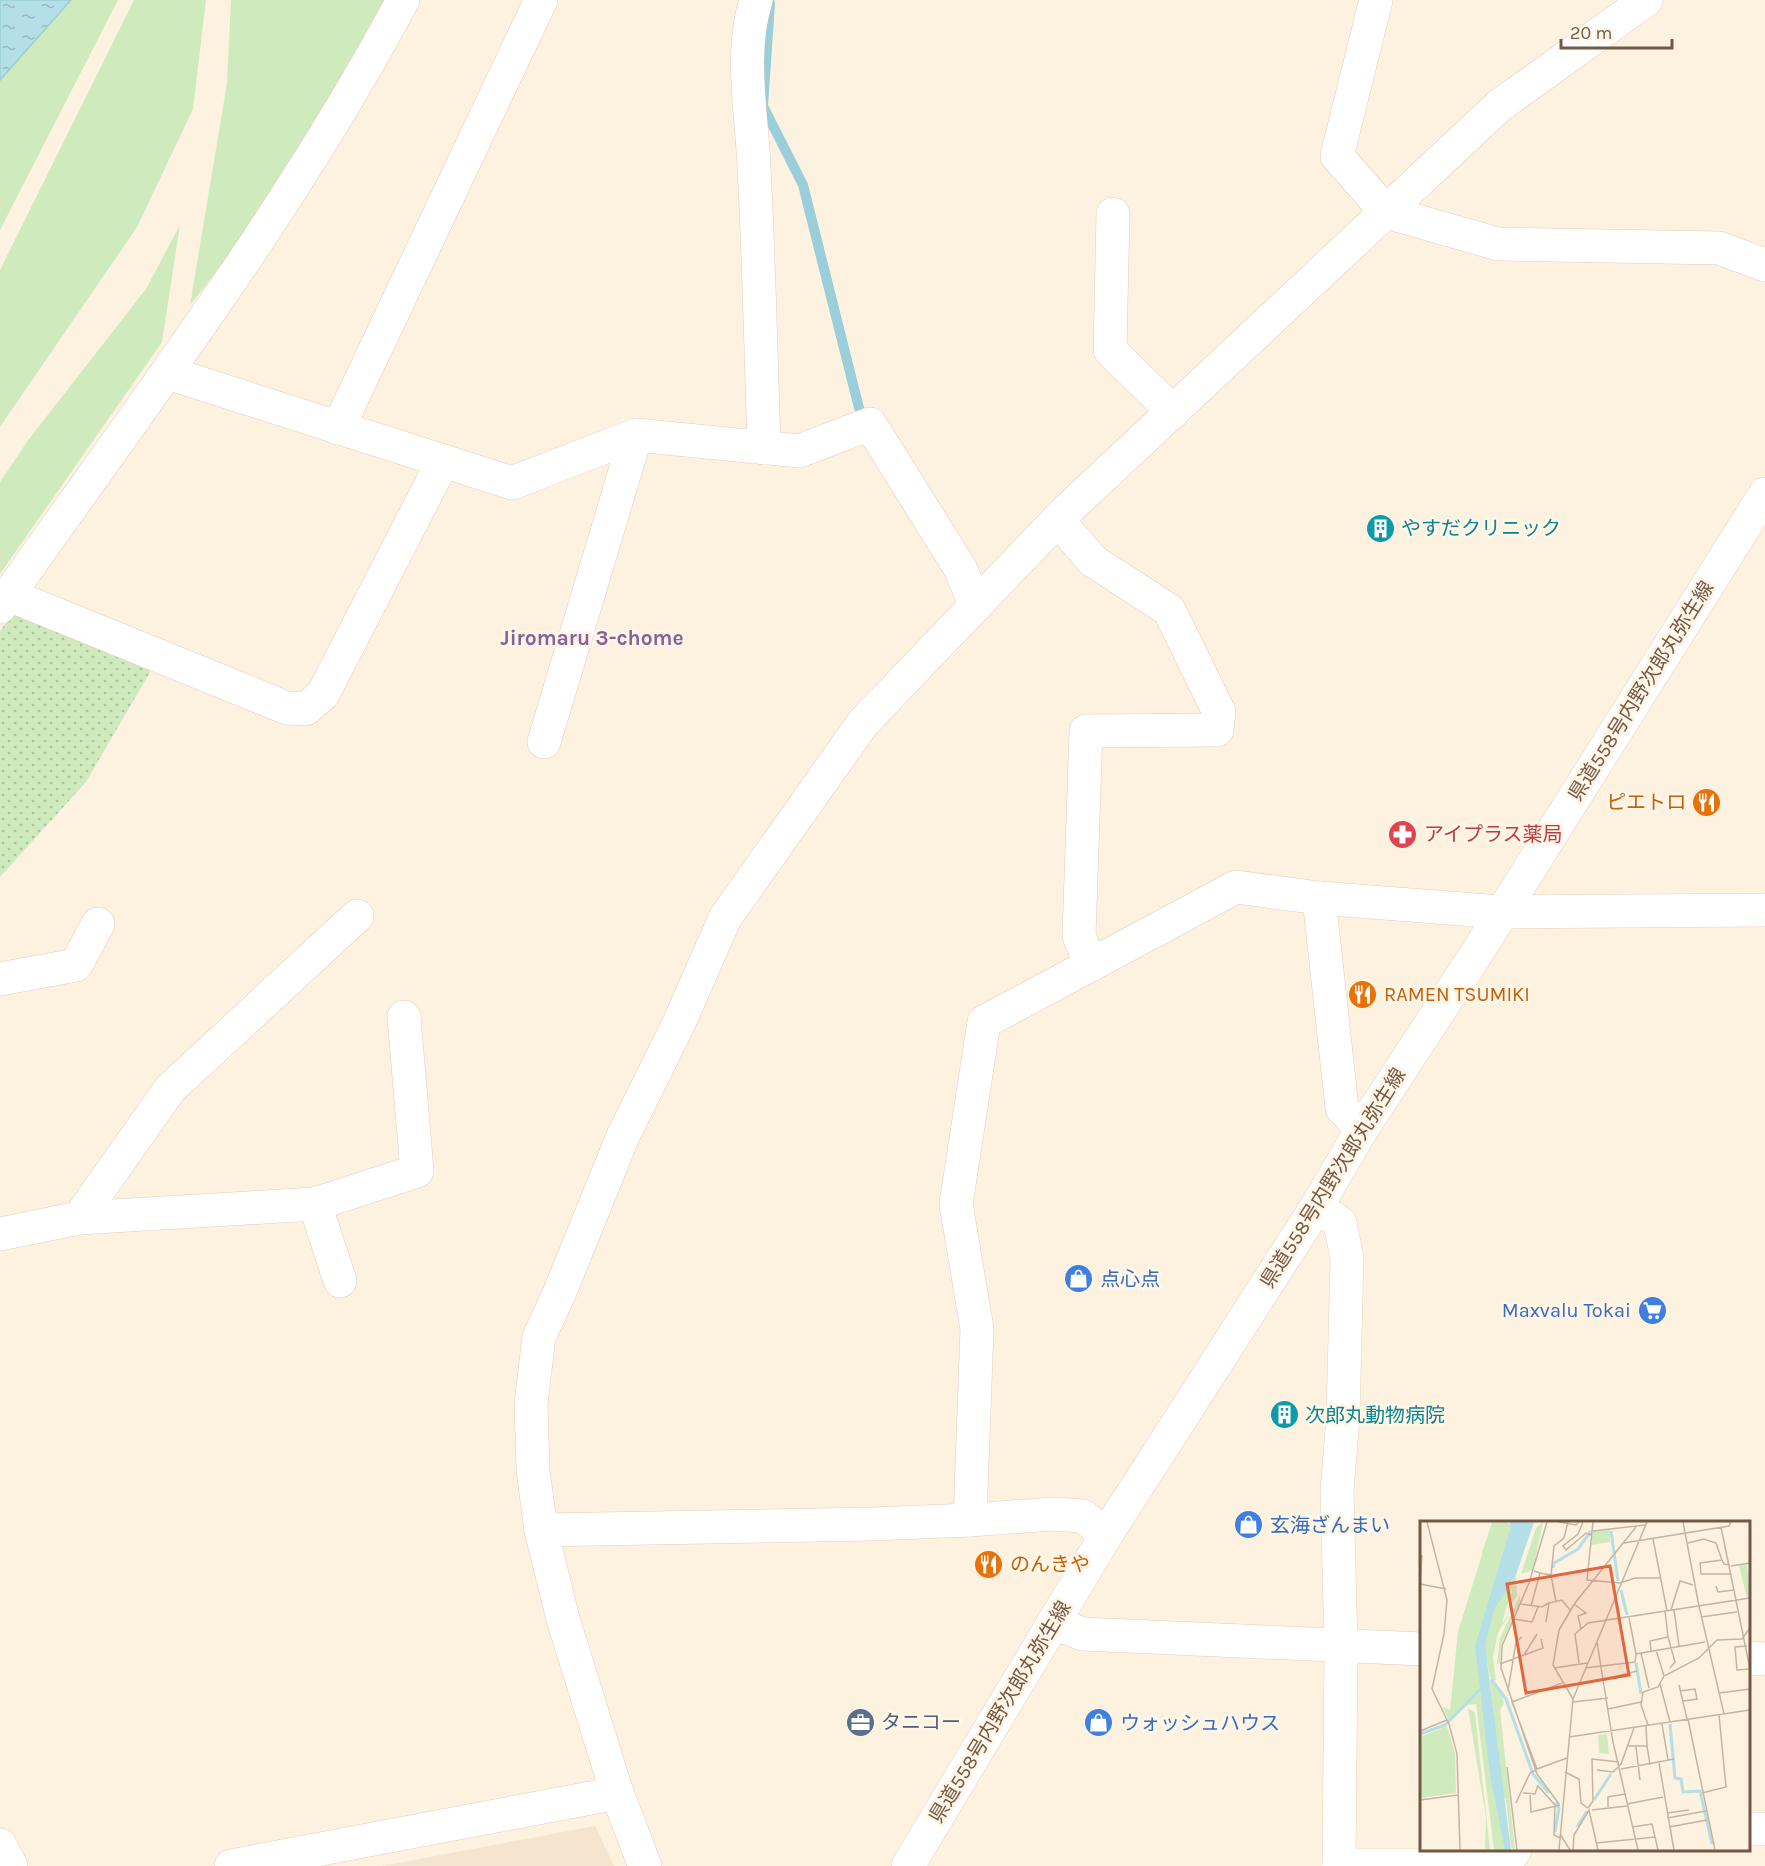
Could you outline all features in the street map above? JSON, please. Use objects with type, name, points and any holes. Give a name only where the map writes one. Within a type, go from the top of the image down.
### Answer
[{"type":"street","points":[[403,0],[376,51],[281,206],[168,373],[4,601],[287,708],[306,709],[323,694],[443,461]]},
{"type":"street","points":[[338,428],[541,0]]},
{"type":"street","points":[[756,0],[751,15],[747,50],[754,166],[764,448]]},
{"type":"street","points":[[1376,0],[1337,156],[1386,212],[1498,244],[1719,248],[1765,266]]},
{"type":"street","points":[[645,1866],[617,1793],[563,1619],[541,1530],[533,1470],[531,1403],[539,1337],[559,1294],[623,1136],[679,1023],[725,918],[863,723],[1058,520],[1498,106],[1646,0]]},
{"type":"street","points":[[1113,214],[1110,350],[1173,412]]},
{"type":"street","points":[[168,373],[512,483],[636,435],[800,451],[870,424],[960,568],[976,606]]},
{"type":"street","points":[[544,742],[636,435]]},
{"type":"street","name":"県道558号内野次郎丸弥生線","points":[[908,1866],[1106,1535],[1317,1206],[1362,1129],[1473,959],[1765,494]]},
{"type":"street","points":[[1058,520],[1093,561],[1169,610],[1219,712],[1217,730],[1086,731],[1079,936],[1091,965]]},
{"type":"street","points":[[970,1520],[977,1329],[956,1204],[984,1022],[1236,888],[1319,898],[1461,907],[1501,912],[1765,910]]},
{"type":"street","points":[[1319,898],[1342,1108],[1362,1129]]},
{"type":"street","points":[[80,1218],[170,1089],[357,916]]},
{"type":"street","points":[[0,979],[76,965],[98,924]]},
{"type":"street","points":[[0,1234],[80,1218],[315,1204],[417,1171],[404,1017]]},
{"type":"street","points":[[315,1204],[340,1281]]},
{"type":"street","points":[[1317,1206],[1340,1223],[1347,1258],[1343,1418],[1337,1492],[1341,1647],[1339,1866],[1504,1865],[1514,1851]]},
{"type":"street","points":[[541,1530],[970,1520],[1053,1514],[1083,1516],[1106,1535]]},
{"type":"street","points":[[1053,1623],[1083,1634],[1420,1649]]},
{"type":"street","points":[[1750,1658],[1765,1659]]},
{"type":"street","points":[[231,1866],[617,1793]]},
{"type":"street","points":[[0,1845],[11,1866]]},
{"type":"shaded area","points":[[595,1826],[614,1866],[382,1866]]},
{"type":"green space","points":[[52,0],[118,0],[0,230],[0,49]]},
{"type":"green space","points":[[134,0],[206,0],[193,109],[137,227],[0,427],[0,270]]},
{"type":"green space","points":[[231,0],[393,0],[279,192],[190,305],[227,83]]},
{"type":"green space","points":[[180,225],[162,342],[0,574],[0,482],[29,439],[146,289]]},
{"type":"green space","points":[[18,607],[153,667],[86,782],[0,877],[0,631]]},
{"type":"water","points":[[0,0],[71,0],[0,80]]},
{"type":"waterway","points":[[770,3],[763,106],[803,185],[859,408]]},
{"type":"place","name":"やすだクリニック","points":[[1380,528]]},
{"type":"place","name":"ピエトロ","points":[[1707,802]]},
{"type":"place","name":"アイプラス薬局","points":[[1403,834]]},
{"type":"place","name":"RAMEN TSUMIKI","points":[[1363,994]]},
{"type":"place","name":"点心点","points":[[1079,1279]]},
{"type":"place","name":"Maxvalu Tokai","points":[[1652,1310]]},
{"type":"place","name":"次郎丸動物病院","points":[[1284,1415]]},
{"type":"place","name":"玄海ざんまい","points":[[1249,1525]]},
{"type":"place","name":"のんきや","points":[[989,1564]]},
{"type":"place","name":"タニコー","points":[[860,1722]]},
{"type":"place","name":"ウォッシュハウス","points":[[1099,1723]]},
{"type":"district","name":"Jiromaru 3-chome","points":[[592,638]]}]
